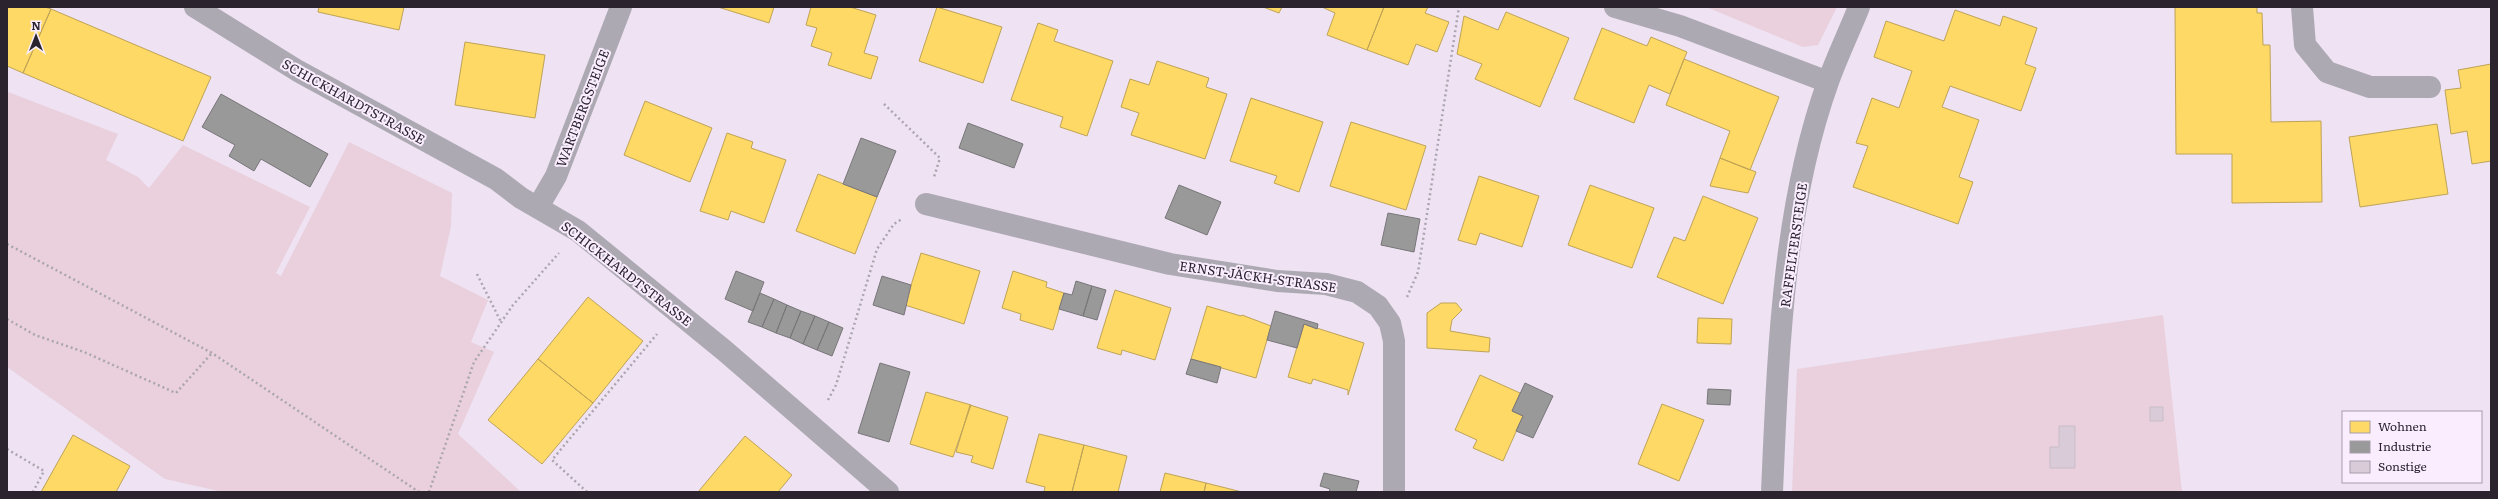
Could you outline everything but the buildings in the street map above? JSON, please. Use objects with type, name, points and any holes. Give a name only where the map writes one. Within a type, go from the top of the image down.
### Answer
[{"type":"street","name":"SCHICKHARDTSTRASSE","points":[[195,7],[298,71],[496,179],[578,231],[676,311],[888,492]]},
{"type":"street","name":"WARTBERGSTEIGE","points":[[538,207],[556,176],[622,7]]},
{"type":"street","points":[[1615,7],[1680,26],[1828,82]]},
{"type":"street","name":"RAFFELTERSTEIGE","points":[[1772,492],[1778,356],[1787,271],[1798,200],[1816,121],[1828,82],[1859,7]]},
{"type":"street","points":[[2302,7],[2305,45],[2327,72],[2370,87],[2430,88]]},
{"type":"street","name":"ERNST-JÄCKH-STRASSE","points":[[926,204],[1170,264],[1277,281],[1326,284],[1357,292],[1378,306],[1390,323],[1394,341],[1394,492]]},
{"type":"path","points":[[1418,272],[1459,7]]},
{"type":"path","points":[[836,385],[877,249],[894,224],[926,204],[940,158],[884,104]]},
{"type":"path","points":[[429,492],[474,362],[513,305],[578,231]]},
{"type":"path","points":[[7,244],[212,353],[419,492]]},
{"type":"path","points":[[477,274],[501,323]]},
{"type":"path","points":[[587,492],[552,460],[676,311]]},
{"type":"path","points":[[7,319],[35,335],[84,352],[176,393],[212,353]]},
{"type":"path","points":[[7,449],[44,471],[33,492]]},
{"type":"shaded area","points":[[1706,7],[1837,7],[1818,45],[1803,47]]},
{"type":"shaded area","points":[[8,92],[118,134],[106,160],[138,177],[149,188],[183,145],[310,207],[276,273],[281,276],[349,142],[452,193],[451,226],[440,276],[488,300],[471,342],[494,352],[458,434],[521,492],[223,492],[165,479],[7,367]]},
{"type":"shaded area","points":[[2163,315],[2182,492],[1792,492],[1797,369]]}]
